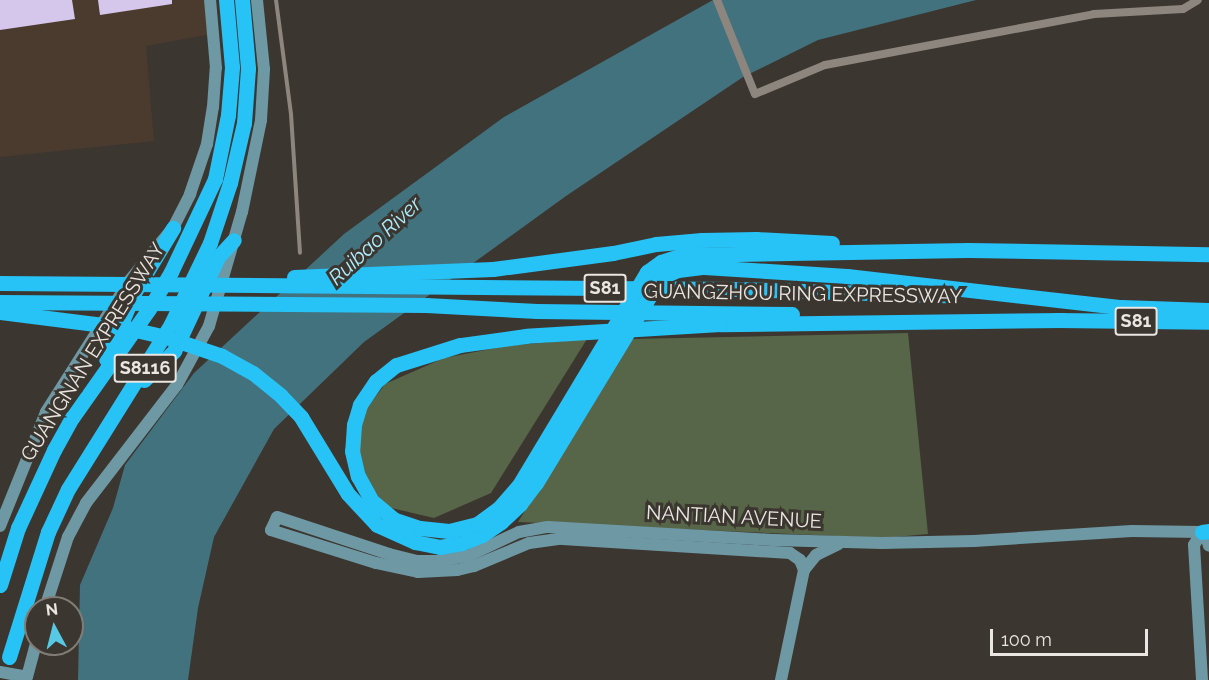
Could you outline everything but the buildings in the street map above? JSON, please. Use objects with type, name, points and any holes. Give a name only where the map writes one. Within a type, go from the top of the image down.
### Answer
[{"type":"highway","name":"GUANGNAN EXPRESSWAY","points":[[0,585],[18,528],[36,485],[67,426],[143,317],[171,272],[215,179],[228,115],[232,67],[226,0]]},
{"type":"highway","name":"S8116","points":[[9,657],[48,532],[68,489],[171,324],[210,243],[230,183],[242,133],[248,68],[242,0]]},
{"type":"highway","points":[[94,385],[134,293],[172,228]]},
{"type":"highway","points":[[84,285],[493,269],[613,254],[656,244],[756,239],[968,250]]},
{"type":"highway","points":[[125,398],[174,351],[218,257],[234,240]]},
{"type":"highway","points":[[1064,320],[720,324],[526,336],[460,345],[396,365],[376,381],[360,405],[354,426],[352,451],[358,476],[372,501],[395,520],[420,528],[449,531],[477,524],[499,508],[519,485],[647,272],[661,262],[682,255],[968,250],[1209,254]]},
{"type":"highway","points":[[0,312],[127,328],[166,337],[222,356],[254,373],[301,417],[348,494],[377,525],[415,542],[440,547],[462,543],[482,535],[501,522],[536,483],[658,282],[666,274],[678,270],[704,267],[847,276],[1121,307],[1209,310]]},
{"type":"highway","name":"GUANGZHOU RING EXPRESSWAY","points":[[0,283],[737,289],[1209,300]]},
{"type":"highway","name":"GUANGZHOU RING EXPRESSWAY","points":[[0,302],[87,305],[426,305],[549,311],[1209,322]]},
{"type":"street","points":[[0,526],[46,412],[129,281],[172,228],[190,194],[200,164],[213,107],[216,68],[210,0]]},
{"type":"street","points":[[49,596],[68,537],[90,496],[177,386],[204,335],[234,240],[261,120],[264,69],[257,0]]},
{"type":"street","points":[[717,0],[755,94],[825,65],[1094,14],[1183,9],[1198,0]]},
{"type":"street","name":"NANTIAN AVENUE","points":[[804,570],[800,560],[790,553],[558,539],[529,543],[465,568],[437,573],[418,572],[376,563],[271,530],[277,517],[418,561],[439,561],[468,556],[519,532],[548,527],[846,542],[974,541],[1132,531],[1207,536]]},
{"type":"street","points":[[1202,680],[1194,545],[1207,536]]},
{"type":"street","points":[[781,680],[804,570],[816,555],[846,542]]},
{"type":"street","points":[[0,672],[27,677],[33,656]]},
{"type":"lane","points":[[276,0],[291,114],[300,253]]},
{"type":"shaded area","points":[[0,0],[206,0],[211,34],[146,46],[154,141],[0,157]]},
{"type":"green space","points":[[908,333],[928,534],[884,538],[518,522],[632,339]]},
{"type":"green space","points":[[587,339],[491,493],[434,518],[387,507],[369,485],[357,451],[362,415],[385,384],[444,358],[506,346]]},
{"type":"water","name":"Ruibao River","points":[[713,0],[976,0],[818,40],[743,77],[566,196],[364,342],[274,429],[214,537],[198,608],[188,680],[78,680],[79,656],[84,656],[84,596],[80,596],[80,585],[113,508],[125,465],[194,373],[344,234],[504,117]]}]
